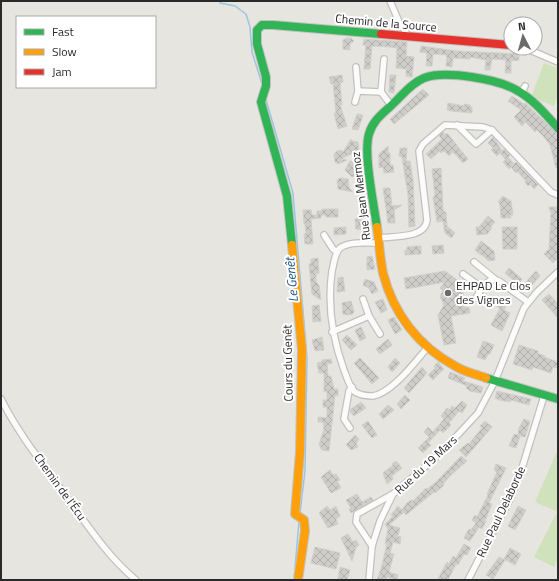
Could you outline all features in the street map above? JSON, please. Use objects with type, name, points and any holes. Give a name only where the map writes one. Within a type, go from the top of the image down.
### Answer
[{"type":"street","points":[[390,1],[400,24],[409,37]]},
{"type":"street","name":"Chemin de la Source","points":[[259,27],[274,25],[503,44]]},
{"type":"street","name":"Cours du Genêt","points":[[259,27],[256,38],[266,82],[261,102],[287,196],[302,350],[300,452],[295,514],[304,520],[305,531],[298,580]]},
{"type":"street","points":[[536,56],[558,62]]},
{"type":"street","points":[[384,59],[381,92],[391,105]]},
{"type":"street","points":[[355,102],[358,91],[356,67]]},
{"type":"street","name":"Rue Jean Mermoz","points":[[558,128],[523,89],[493,80],[434,76],[417,82],[391,105],[374,122],[369,130],[368,139],[383,272],[394,304],[408,327],[427,348],[456,367],[495,381],[558,399]]},
{"type":"street","points":[[358,91],[381,92]]},
{"type":"street","points":[[427,348],[408,370],[381,393],[366,396],[355,392],[337,351],[332,332],[329,303],[332,275],[337,252],[341,248],[349,244],[417,234],[422,230],[426,220],[419,151],[423,144],[445,125],[482,127],[492,130],[551,192],[558,195]]},
{"type":"street","points":[[457,125],[476,144],[492,130]]},
{"type":"street","points":[[324,235],[333,249],[337,252]]},
{"type":"street","points":[[474,262],[496,280],[528,302]]},
{"type":"street","name":"Rue du 19 Mars","points":[[369,580],[372,546],[380,521],[393,494],[440,454],[467,426],[484,404],[495,381],[519,318],[528,302],[558,272]]},
{"type":"street","points":[[463,274],[482,288]]},
{"type":"street","points":[[476,298],[482,288],[489,281],[496,280]]},
{"type":"street","points":[[363,299],[369,316],[380,334]]},
{"type":"street","points":[[332,332],[369,316]]},
{"type":"street","points":[[350,428],[344,419],[349,391],[352,387]]},
{"type":"street","name":"Rue Paul Delaborde","points":[[468,580],[509,501],[522,468],[544,396]]},
{"type":"street","name":"Chemin de l'Écu","points":[[1,399],[16,428],[102,545],[132,579]]},
{"type":"street","points":[[372,546],[356,522],[357,514],[393,494]]},
{"type":"green space","points":[[544,63],[558,68],[558,96],[554,106],[539,100],[532,95]]},
{"type":"green space","points":[[558,449],[558,512],[535,502]]},
{"type":"green space","points":[[556,514],[558,516],[558,559],[554,567],[534,557]]},
{"type":"building","points":[[351,38],[354,41],[350,44],[350,50],[343,49],[343,40]]},
{"type":"building","points":[[364,39],[407,42],[406,56],[414,57],[412,77],[406,76],[406,69],[396,68],[397,48],[372,46],[370,69],[364,69],[366,45],[363,45]]},
{"type":"building","points":[[421,46],[457,51],[503,53],[503,56],[519,56],[519,60],[511,61],[511,73],[505,73],[506,60],[492,59],[490,70],[485,70],[486,60],[470,57],[470,59],[453,58],[452,67],[446,66],[447,55],[433,54],[432,66],[426,66],[427,53],[420,52]]},
{"type":"building","points":[[342,75],[343,82],[340,83],[342,105],[340,105],[347,126],[338,129],[334,113],[336,113],[333,83],[331,84],[329,77]]},
{"type":"building","points":[[390,75],[396,75],[394,93],[389,92]]},
{"type":"building","points":[[423,89],[429,95],[394,124],[390,119]]},
{"type":"building","points":[[512,96],[524,104],[525,103],[558,134],[558,167],[556,168],[550,145],[544,137],[537,130],[535,132],[525,122],[522,126],[514,117],[521,110],[508,101]]},
{"type":"building","points":[[448,103],[464,106],[464,104],[470,105],[470,107],[472,107],[472,113],[447,110]]},
{"type":"building","points":[[357,114],[363,115],[358,130],[352,129]]},
{"type":"building","points":[[443,132],[445,135],[447,133],[468,159],[463,163],[453,152],[449,156],[444,151],[441,153],[440,151],[431,159],[426,154],[442,139],[439,136]]},
{"type":"building","points":[[493,137],[502,151],[504,149],[510,155],[506,160],[500,153],[497,156],[491,150],[493,148],[488,143]]},
{"type":"building","points":[[351,139],[352,141],[358,142],[359,150],[341,159],[347,160],[338,164],[335,162],[334,154],[341,150],[343,152]]},
{"type":"building","points":[[388,146],[388,153],[390,153],[390,165],[393,165],[394,172],[384,173],[383,167],[379,168],[379,154]]},
{"type":"building","points":[[400,148],[407,148],[406,161],[410,161],[413,180],[415,226],[409,227],[408,195],[402,157],[399,156]]},
{"type":"building","points":[[508,157],[514,164],[516,162],[538,185],[534,189],[530,184],[528,186],[525,182],[526,181],[517,171],[516,173],[511,167],[509,169],[503,162]]},
{"type":"building","points":[[350,161],[360,163],[362,173],[352,177],[345,170]]},
{"type":"building","points":[[441,168],[443,210],[446,212],[447,226],[455,233],[451,238],[445,233],[443,221],[437,222],[433,197],[435,196],[432,169]]},
{"type":"building","points":[[340,178],[348,179],[349,188],[353,192],[338,189],[337,180]]},
{"type":"building","points":[[383,188],[390,188],[392,206],[402,205],[394,210],[395,223],[388,223]]},
{"type":"building","points":[[503,196],[511,201],[513,215],[510,215],[511,218],[501,218],[500,204],[498,202]]},
{"type":"building","points":[[549,207],[558,207],[558,258],[553,263],[544,254],[549,249],[551,213]]},
{"type":"building","points":[[322,209],[338,209],[338,217],[326,217],[325,215],[321,215],[321,218],[311,219],[313,244],[305,244],[304,234],[306,234],[303,210],[311,210],[312,215],[317,215],[317,211],[322,211]]},
{"type":"building","points":[[488,216],[495,222],[490,228],[492,228],[487,234],[477,235],[476,227],[479,227]]},
{"type":"building","points":[[364,218],[364,230],[356,229],[355,219]]},
{"type":"building","points":[[346,227],[346,234],[334,235],[334,228]]},
{"type":"building","points":[[502,227],[517,227],[517,249],[503,249]]},
{"type":"building","points":[[481,241],[494,251],[495,260],[488,261],[475,250]]},
{"type":"building","points":[[443,245],[444,253],[433,254],[432,246]]},
{"type":"building","points":[[421,246],[421,254],[405,255],[405,250],[407,250],[407,247]]},
{"type":"building","points":[[372,256],[375,269],[367,270],[367,257]]},
{"type":"building","points":[[318,258],[319,273],[316,274],[316,282],[319,285],[321,300],[312,294],[309,264],[311,264],[311,259]]},
{"type":"building","points":[[509,268],[522,279],[518,284],[505,273]]},
{"type":"building","points":[[445,271],[465,286],[463,292],[465,307],[469,308],[470,313],[451,316],[456,343],[444,345],[438,315],[444,305],[440,296],[443,291],[440,288],[445,282],[406,289],[404,278]]},
{"type":"building","points":[[536,271],[540,276],[529,288],[525,283]]},
{"type":"building","points":[[343,277],[345,291],[337,292],[338,278]]},
{"type":"building","points":[[365,279],[374,282],[378,291],[372,294],[369,288],[363,285]]},
{"type":"building","points":[[549,294],[558,304],[558,318],[542,300]]},
{"type":"building","points":[[383,299],[387,310],[381,313],[375,302]]},
{"type":"building","points":[[494,300],[506,306],[504,310],[510,313],[502,331],[491,325],[500,308],[492,304]]},
{"type":"building","points":[[351,301],[354,311],[353,314],[343,314],[342,303]]},
{"type":"building","points":[[319,305],[321,321],[313,322],[312,306]]},
{"type":"building","points":[[394,317],[402,330],[395,334],[388,320]]},
{"type":"building","points":[[361,327],[366,338],[360,341],[355,330]]},
{"type":"building","points":[[347,335],[357,345],[351,350],[342,340]]},
{"type":"building","points":[[322,337],[324,350],[315,351],[312,340]]},
{"type":"building","points":[[388,339],[392,345],[380,354],[376,349]]},
{"type":"building","points":[[483,341],[494,345],[490,354],[488,354],[485,360],[477,357]]},
{"type":"building","points":[[519,345],[538,351],[537,353],[545,356],[544,357],[558,362],[558,368],[553,367],[551,373],[533,367],[532,370],[513,364]]},
{"type":"building","points":[[360,358],[379,378],[372,384],[354,363]]},
{"type":"building","points":[[395,358],[400,363],[392,372],[388,367]]},
{"type":"building","points":[[331,359],[332,363],[327,364],[328,376],[331,376],[334,389],[338,389],[338,396],[335,395],[329,451],[322,450],[319,445],[324,429],[323,422],[318,422],[318,417],[327,418],[327,407],[323,407],[323,400],[327,400],[327,391],[324,392],[324,373],[319,373],[317,363],[322,362],[322,360]]},
{"type":"building","points":[[438,362],[444,369],[433,380],[428,375],[435,368],[434,366]]},
{"type":"building","points":[[422,367],[427,373],[409,393],[404,388]]},
{"type":"building","points":[[450,372],[465,378],[463,381],[483,387],[481,393],[470,391],[466,388],[467,386],[448,378]]},
{"type":"building","points":[[497,391],[531,399],[529,405],[511,400],[510,402],[499,400],[495,398]]},
{"type":"building","points":[[405,395],[410,400],[401,409],[397,404]]},
{"type":"building","points":[[462,401],[467,405],[462,413],[459,411],[449,423],[451,425],[443,433],[440,430],[428,443],[431,445],[423,453],[418,448],[429,437],[424,432],[428,427],[433,432],[444,419],[441,416],[447,408],[450,410],[452,406],[455,408]]},
{"type":"building","points":[[361,402],[366,408],[354,416],[350,412],[351,409]]},
{"type":"building","points":[[388,405],[394,410],[383,419],[379,414]]},
{"type":"building","points":[[524,419],[530,421],[525,437],[520,436],[516,448],[509,446],[514,434],[518,435],[519,428]]},
{"type":"building","points":[[368,421],[377,435],[372,438],[362,425]]},
{"type":"building","points":[[485,421],[492,427],[466,457],[459,450],[468,443],[469,444],[482,428],[480,426]]},
{"type":"building","points":[[355,435],[359,439],[356,444],[358,447],[351,450],[346,445]]},
{"type":"building","points":[[461,456],[467,461],[451,475],[443,484],[444,485],[435,493],[434,492],[406,515],[402,510],[407,503],[411,500],[413,501],[426,488],[427,489],[436,482]]},
{"type":"building","points":[[396,461],[402,468],[392,476],[393,479],[387,484],[383,473]]},
{"type":"building","points":[[496,464],[506,468],[489,503],[492,504],[486,521],[482,529],[479,527],[470,541],[464,538],[469,529],[471,530],[476,523],[472,520],[475,515],[477,517],[488,495],[487,494],[497,472],[494,470]]},
{"type":"building","points":[[330,470],[333,475],[336,474],[340,480],[337,481],[341,488],[331,493],[321,477]]},
{"type":"building","points":[[357,494],[362,502],[371,497],[373,500],[351,513],[349,509],[351,508],[346,500]]},
{"type":"building","points":[[327,506],[330,510],[336,506],[340,516],[336,519],[338,524],[328,528],[319,513]]},
{"type":"building","points":[[398,506],[404,512],[389,525],[400,528],[398,536],[401,537],[400,544],[393,542],[390,553],[394,554],[389,572],[398,575],[397,580],[387,577],[386,580],[377,580],[387,544],[385,544],[388,529],[385,524],[393,516],[391,515]]},
{"type":"building","points":[[518,506],[526,510],[515,530],[508,526]]},
{"type":"building","points":[[348,534],[353,542],[356,540],[359,545],[356,547],[352,561],[341,538]]},
{"type":"building","points":[[464,544],[471,548],[467,555],[464,554],[458,565],[456,564],[448,580],[438,579],[447,562],[449,564],[453,556],[456,558]]},
{"type":"building","points":[[315,547],[340,553],[336,569],[311,563]]},
{"type":"building","points":[[510,548],[521,554],[515,565],[504,559]]},
{"type":"building","points":[[499,557],[505,560],[493,579],[486,575]]},
{"type":"building","points":[[340,567],[350,570],[347,580],[338,579]]},
{"type":"waterway","name":"Le Genêt","points":[[220,1],[220,3],[235,6],[246,14],[250,27],[252,52],[262,84]]},
{"type":"waterway","name":"Le Genêt","points":[[265,96],[293,193],[307,358],[305,471],[300,513]]},
{"type":"waterway","name":"Le Genêt","points":[[294,580],[299,521]]},
{"type":"traffic: fast","points":[[292,245],[287,196],[261,102],[266,86],[266,77],[257,44],[257,30],[262,25],[273,25],[381,34]]},
{"type":"traffic: fast","points":[[377,227],[368,166],[367,143],[369,134],[380,116],[408,88],[420,80],[433,76],[458,75],[498,83],[518,91],[529,99],[540,108],[558,128]]},
{"type":"traffic: fast","points":[[486,378],[558,399]]},
{"type":"traffic: slow","points":[[377,227],[383,273],[387,288],[400,315],[419,338],[442,358],[462,370],[486,378]]},
{"type":"traffic: slow","points":[[292,245],[302,350],[300,452],[295,514],[304,520],[305,531],[298,580]]},
{"type":"traffic: jam","points":[[381,34],[503,44]]},
{"type":"place","name":"EHPAD Le Clos des Vignes","points":[[448,293]]}]
